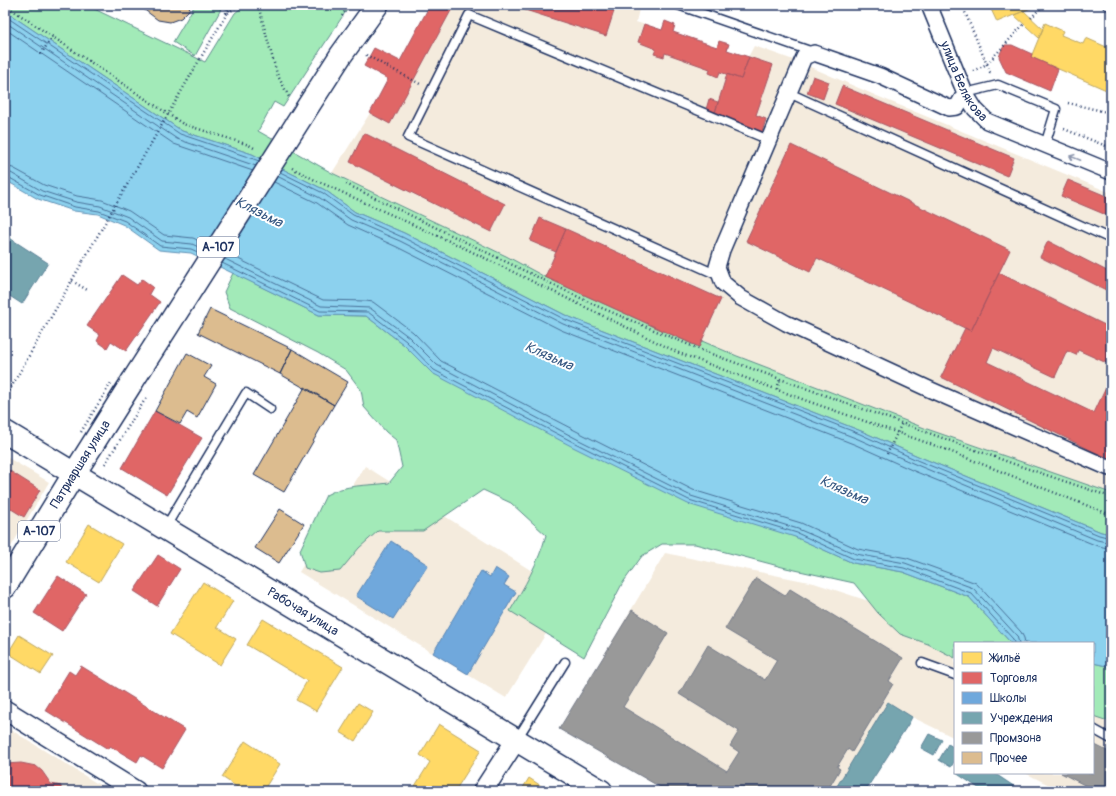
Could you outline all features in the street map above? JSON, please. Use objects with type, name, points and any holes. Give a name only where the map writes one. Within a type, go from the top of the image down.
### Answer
[{"type":"main road","name":"А-107","points":[[298,104],[341,54],[377,5]]},
{"type":"main road","name":"Патриаршая улица","points":[[5,587],[132,382],[298,104]]},
{"type":"main road","name":"Рабочая улица","points":[[5,432],[601,791]]},
{"type":"street","name":"улица Белякова","points":[[929,5],[965,93],[975,109],[987,121],[1111,172]]},
{"type":"street","points":[[965,93],[957,107],[949,108],[880,76],[814,53],[804,57],[722,250],[717,267],[723,283],[741,298],[786,323],[938,393],[1111,468]]},
{"type":"street","points":[[5,710],[136,791]]},
{"type":"street","points":[[483,791],[516,740]]},
{"type":"lane","points":[[678,5],[814,53]]},
{"type":"lane","points":[[1107,5],[1111,6]]},
{"type":"lane","points":[[721,276],[408,137],[469,15],[768,140]]},
{"type":"lane","points":[[965,93],[998,85],[1056,109],[1045,145]]},
{"type":"lane","points":[[789,93],[1111,239]]},
{"type":"lane","points":[[164,528],[246,393],[270,409]]},
{"type":"lane","points":[[516,740],[565,662]]},
{"type":"lane","points":[[922,663],[954,675]]},
{"type":"lane","points":[[1094,730],[1111,739]]},
{"type":"path","points":[[5,5],[183,124],[250,145],[262,152]]},
{"type":"path","points":[[226,15],[227,5]]},
{"type":"path","points":[[5,398],[232,5]]},
{"type":"path","points":[[226,15],[239,5]]},
{"type":"path","points":[[258,5],[277,74],[298,104]]},
{"type":"path","points":[[962,5],[990,72],[997,75]]},
{"type":"path","points":[[1031,18],[1043,5]]},
{"type":"path","points":[[987,64],[1024,24]]},
{"type":"path","points":[[41,54],[52,37]]},
{"type":"path","points":[[365,55],[431,89]]},
{"type":"path","points":[[1062,102],[1111,113]]},
{"type":"path","points":[[1062,128],[1111,148]]},
{"type":"path","points":[[288,166],[315,180],[460,246],[679,353],[777,390],[940,447],[1111,515]]},
{"type":"path","points":[[346,184],[597,306],[706,352],[1014,464],[1111,497]]},
{"type":"path","points":[[72,281],[89,291]]},
{"type":"path","points":[[777,390],[780,379]]},
{"type":"path","points":[[887,454],[902,423]]},
{"type":"shaded area","points":[[430,5],[640,5],[636,22],[662,30],[665,21],[675,25],[673,32],[717,47],[719,41],[729,44],[727,50],[748,57],[754,46],[799,62],[1111,193],[1111,493],[927,429],[737,356],[702,341],[699,347],[545,277],[506,256],[332,173],[370,113],[388,79],[364,66],[374,48],[400,61]]},
{"type":"shaded area","points":[[5,456],[49,482],[5,557]]},
{"type":"shaded area","points":[[365,466],[570,595],[506,698],[299,572]]},
{"type":"shaded area","points":[[665,553],[814,583],[947,627],[954,642],[954,738],[912,717],[865,791],[667,791],[560,729]]},
{"type":"shaded area","points":[[1094,703],[1111,708],[1111,791],[1061,791],[1027,774],[1094,774]]},
{"type":"shaded area","points":[[5,726],[109,791],[5,791]]},
{"type":"green space","points":[[5,5],[86,5],[205,62],[235,13],[245,5],[350,5],[283,107],[274,102],[258,131],[332,173],[506,256],[545,277],[699,347],[702,341],[737,356],[927,429],[1111,493],[1111,534],[1101,532],[861,431],[567,316],[404,233],[355,212],[325,190],[252,154],[182,131],[5,11]]},
{"type":"green space","points":[[195,5],[221,5],[220,11],[195,56],[173,42]]},
{"type":"green space","points":[[233,273],[319,315],[366,316],[403,344],[432,373],[853,563],[903,572],[969,597],[1010,642],[954,642],[954,657],[928,644],[900,634],[878,613],[854,583],[786,568],[695,544],[662,544],[642,556],[622,584],[584,657],[510,611],[535,565],[546,535],[511,503],[483,490],[423,531],[378,531],[359,548],[340,571],[320,573],[305,568],[300,550],[326,495],[333,491],[349,487],[389,483],[402,467],[396,440],[386,432],[364,407],[361,390],[346,370],[318,353],[230,308],[224,292]]},
{"type":"green space","points":[[1094,663],[1111,667],[1111,722],[1094,716]]},
{"type":"water","name":"Клязьма","points":[[5,11],[182,131],[252,154],[325,190],[355,212],[404,233],[567,316],[861,431],[1101,532],[1111,534],[1111,667],[1094,663],[1094,642],[1010,642],[969,597],[903,572],[853,563],[795,537],[688,504],[573,447],[432,373],[403,344],[366,316],[319,315],[191,253],[159,250],[124,225],[98,214],[74,211],[38,199],[5,180]]},
{"type":"building: Жильё","points":[[989,5],[1030,5],[1031,8],[997,22]]},
{"type":"building: Жильё","points":[[1024,11],[1043,29],[1039,38],[1014,15]]},
{"type":"building: Жильё","points":[[1045,23],[1063,31],[1061,35],[1083,44],[1086,38],[1111,49],[1111,92],[1031,57]]},
{"type":"building: Жильё","points":[[89,524],[122,544],[99,582],[66,562]]},
{"type":"building: Жильё","points":[[203,582],[233,601],[217,627],[236,639],[220,665],[170,634]]},
{"type":"building: Жильё","points":[[263,619],[343,667],[316,711],[296,700],[307,681],[247,645]]},
{"type":"building: Жильё","points":[[19,635],[53,656],[41,674],[8,653]]},
{"type":"building: Жильё","points":[[358,703],[373,712],[355,741],[340,732]]},
{"type":"building: Жильё","points":[[439,724],[481,750],[455,791],[423,791],[415,786],[430,762],[420,755]]},
{"type":"building: Жильё","points":[[245,741],[280,764],[263,791],[243,791],[222,777]]},
{"type":"building: Жильё","points":[[529,778],[549,791],[521,791]]},
{"type":"building: Торговля","points":[[430,5],[454,5],[390,124],[370,113],[388,79],[364,66],[374,48],[400,61]]},
{"type":"building: Торговля","points":[[520,5],[616,5],[606,36],[519,8]]},
{"type":"building: Торговля","points":[[665,21],[675,25],[673,32],[717,47],[719,41],[729,44],[727,50],[749,57],[741,79],[720,72],[718,77],[709,73],[710,69],[665,53],[664,57],[654,54],[656,49],[638,42],[644,24],[662,30]]},
{"type":"building: Торговля","points":[[1005,45],[1012,45],[1032,54],[1031,57],[1058,69],[1050,91],[1006,72],[999,57]]},
{"type":"building: Торговля","points":[[749,57],[773,65],[756,115],[766,119],[762,132],[714,116],[727,74],[741,79]]},
{"type":"building: Торговля","points":[[813,76],[829,82],[823,99],[807,93]]},
{"type":"building: Торговля","points":[[842,86],[1014,158],[1007,176],[835,104]]},
{"type":"building: Торговля","points":[[709,99],[718,102],[714,116],[705,113]]},
{"type":"building: Торговля","points":[[364,133],[505,204],[491,232],[350,162]]},
{"type":"building: Торговля","points":[[791,145],[1010,250],[971,331],[817,258],[810,272],[746,241]]},
{"type":"building: Торговля","points":[[1068,180],[1111,198],[1111,217],[1061,196]]},
{"type":"building: Торговля","points":[[540,218],[566,229],[556,252],[530,241]]},
{"type":"building: Торговля","points":[[566,229],[721,299],[699,347],[545,277]]},
{"type":"building: Торговля","points":[[1048,241],[1111,273],[1111,286],[1108,291],[1040,257]]},
{"type":"building: Торговля","points":[[999,273],[1111,328],[1111,365],[1078,350],[1076,355],[1067,351],[1055,377],[993,348],[987,362],[1094,413],[1111,377],[1111,456],[1109,459],[941,377],[965,328],[971,331]]},
{"type":"building: Торговля","points":[[122,275],[137,285],[142,279],[153,287],[149,294],[160,302],[126,351],[111,341],[107,348],[97,341],[100,335],[87,326]]},
{"type":"building: Торговля","points":[[155,411],[202,438],[167,495],[122,468]]},
{"type":"building: Торговля","points":[[5,468],[40,490],[24,517],[8,507],[5,512]]},
{"type":"building: Торговля","points":[[158,555],[180,569],[157,606],[134,591]]},
{"type":"building: Торговля","points":[[58,576],[86,594],[62,631],[34,613]]},
{"type":"building: Торговля","points":[[81,666],[185,730],[162,768],[141,755],[137,762],[110,746],[108,749],[45,710],[69,671],[75,675]]},
{"type":"building: Торговля","points":[[21,763],[36,766],[42,771],[51,784],[61,786],[61,791],[5,791],[5,764]]},
{"type":"building: Школы","points":[[391,541],[428,565],[393,619],[356,596]]},
{"type":"building: Школы","points":[[495,568],[509,577],[504,585],[516,592],[468,674],[433,653],[481,571],[490,577]]},
{"type":"building: Учреждения","points":[[5,235],[48,263],[22,304],[5,293]]},
{"type":"building: Учреждения","points":[[888,702],[912,717],[909,723],[865,791],[834,791]]},
{"type":"building: Учреждения","points":[[929,734],[942,740],[934,755],[921,748]]},
{"type":"building: Учреждения","points":[[948,744],[954,747],[954,762],[951,767],[939,760]]},
{"type":"building: Учреждения","points":[[958,774],[996,774],[1021,791],[983,791]]},
{"type":"building: Промзона","points":[[756,578],[785,596],[790,589],[903,658],[889,681],[893,684],[852,752],[848,749],[837,767],[840,769],[827,791],[667,791],[559,729],[632,610],[668,633],[623,707],[727,771],[739,752],[730,746],[739,731],[679,694],[708,645],[765,680],[777,660],[725,629]]},
{"type":"building: Промзона","points":[[1094,744],[1111,753],[1111,791],[1096,791],[1063,774],[1094,774]]},
{"type":"building: Прочее","points":[[138,5],[190,5],[189,10],[181,18],[170,22],[158,20]]},
{"type":"building: Прочее","points":[[210,309],[292,349],[280,374],[198,333]]},
{"type":"building: Прочее","points":[[292,349],[348,382],[334,405],[280,374]]},
{"type":"building: Прочее","points":[[187,353],[211,366],[204,377],[216,384],[197,418],[187,412],[180,424],[155,411]]},
{"type":"building: Прочее","points":[[305,387],[334,405],[284,492],[254,475]]},
{"type":"building: Прочее","points":[[280,509],[304,524],[279,563],[255,548]]}]
